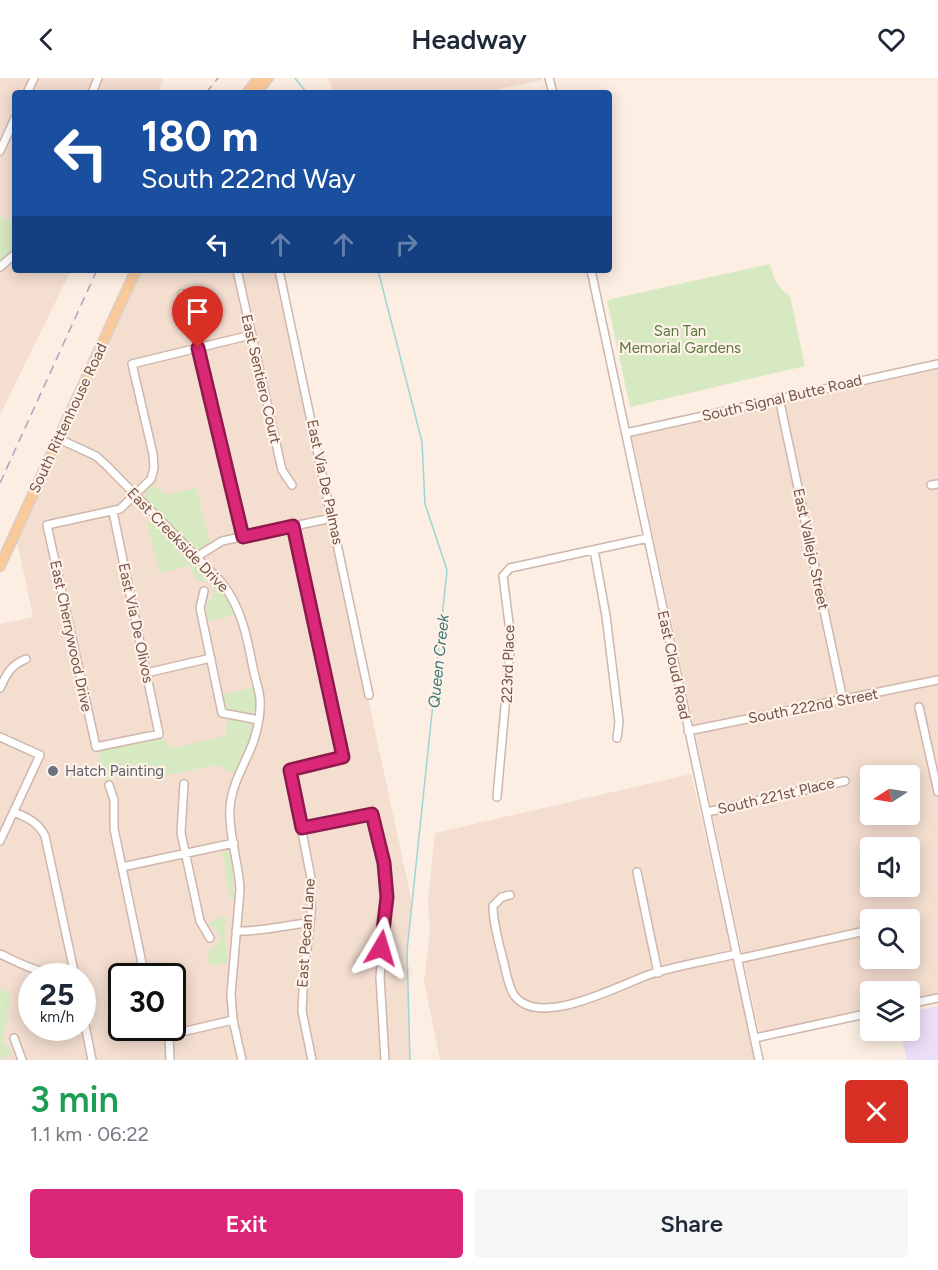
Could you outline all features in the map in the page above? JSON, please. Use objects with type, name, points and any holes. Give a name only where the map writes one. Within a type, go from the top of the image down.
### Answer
[{"type":"main road","points":[[258,85],[268,78]]},
{"type":"main road","name":"South Rittenhouse Road","points":[[0,566],[135,273]]},
{"type":"street","points":[[0,151],[12,125]]},
{"type":"street","points":[[0,267],[12,257]]},
{"type":"street","name":"East Sentiero Court","points":[[238,273],[282,470],[292,485]]},
{"type":"street","name":"East Via De Palmas","points":[[280,273],[369,695]]},
{"type":"street","name":"East Cloud Road","points":[[592,273],[759,1060]]},
{"type":"street","points":[[182,294],[188,305],[243,537]]},
{"type":"street","points":[[113,512],[120,509],[151,479],[154,460],[132,364],[251,335]]},
{"type":"street","name":"South Signal Butte Road","points":[[626,433],[938,364]]},
{"type":"street","name":"East Vallejo Street","points":[[779,398],[843,700]]},
{"type":"street","name":"East Creekside Drive","points":[[59,439],[100,459],[222,582],[241,614],[260,699],[259,720],[231,797],[230,820],[240,875],[231,994],[233,1020],[242,1060]]},
{"type":"street","name":"East Cherrywood Drive","points":[[113,512],[47,525],[96,747],[159,734]]},
{"type":"street","name":"East Via De Olivos","points":[[113,512],[159,734]]},
{"type":"street","points":[[198,556],[222,541],[332,518]]},
{"type":"street","name":"East Pecan Lane","points":[[293,526],[343,757],[290,770],[311,878],[302,1011],[312,1060]]},
{"type":"street","name":"223rd Place","points":[[497,796],[511,639],[503,576],[510,568],[648,538]]},
{"type":"street","points":[[594,550],[606,616],[619,722],[617,738]]},
{"type":"street","points":[[204,591],[200,608],[222,713],[259,720]]},
{"type":"street","points":[[146,673],[211,658]]},
{"type":"street","points":[[0,688],[8,670],[26,659]]},
{"type":"street","name":"South 222nd Street","points":[[688,731],[938,680]]},
{"type":"street","points":[[920,707],[938,792]]},
{"type":"street","points":[[0,736],[40,754],[0,841]]},
{"type":"street","name":"South 221st Place","points":[[707,812],[845,781]]},
{"type":"street","points":[[184,784],[181,833],[200,921],[210,938]]},
{"type":"street","points":[[109,785],[114,800],[114,829],[141,963]]},
{"type":"street","points":[[14,812],[31,819],[40,826],[45,836],[72,963]]},
{"type":"street","points":[[302,828],[372,814],[384,863],[387,897],[380,977],[385,1060]]},
{"type":"street","points":[[122,867],[234,843]]},
{"type":"street","points":[[637,872],[658,973]]},
{"type":"street","points":[[510,895],[502,897],[493,906],[493,918],[514,995],[531,1007],[558,1007],[582,1001],[658,973],[860,932]]},
{"type":"street","points":[[236,932],[256,932],[287,925],[309,924]]},
{"type":"street","points":[[0,954],[20,963]]},
{"type":"street","points":[[920,1002],[938,998]]},
{"type":"street","points":[[755,1038],[860,1014]]},
{"type":"street","points":[[186,1028],[233,1020]]},
{"type":"street","points":[[14,1038],[22,1060]]},
{"type":"street","points":[[88,1041],[92,1060]]},
{"type":"street","points":[[169,1041],[170,1060]]},
{"type":"shaded area","points":[[0,78],[162,78],[163,82],[159,90],[12,90],[12,273],[70,273],[0,415]]},
{"type":"shaded area","points":[[327,78],[542,78],[542,80],[495,90],[333,90]]},
{"type":"shaded area","points":[[135,273],[277,273],[412,903],[407,951],[410,1060],[0,1060],[0,624],[33,617],[17,541],[59,439]]},
{"type":"shaded area","points":[[938,369],[938,995],[920,999],[920,981],[860,981],[860,1011],[759,1032],[632,437]]},
{"type":"shaded area","points":[[691,774],[756,1060],[440,1060],[424,981],[430,932],[428,901],[435,833]]},
{"type":"shaded area","points":[[938,1006],[938,1060],[907,1060],[902,1041],[920,1041],[920,1010]]},
{"type":"green space","points":[[0,216],[12,222],[12,252],[0,263]]},
{"type":"green space","name":"San Tan Memorial Gardens","points":[[770,264],[777,283],[790,296],[805,366],[630,407],[607,300]]},
{"type":"green space","points":[[151,484],[167,495],[196,488],[210,544],[199,550],[194,549],[146,500],[144,491]]},
{"type":"green space","points":[[153,517],[219,584],[237,614],[208,621],[205,606],[212,599],[214,590],[208,582],[198,582],[189,566],[159,573],[147,522]]},
{"type":"green space","points":[[254,687],[256,707],[251,714],[234,714],[227,710],[221,695]]},
{"type":"green space","points":[[227,719],[255,722],[248,747],[235,774],[217,765],[147,779],[145,769],[142,767],[104,781],[98,751],[160,737],[172,748],[226,736]]},
{"type":"green space","points":[[226,851],[232,854],[234,898],[231,901],[225,877],[226,865],[220,853]]},
{"type":"green space","points":[[228,918],[224,925],[228,962],[213,966],[208,962],[209,950],[220,943],[221,937],[215,928],[208,925],[214,920]]},
{"type":"green space","points":[[0,989],[10,994],[3,1043],[13,1054],[0,1059]]},
{"type":"waterway","name":"Queen Creek","points":[[295,78],[305,90]]},
{"type":"waterway","name":"Queen Creek","points":[[379,273],[422,442],[425,504],[447,570],[407,951],[410,1060]]},
{"type":"railway","points":[[208,90],[218,78]]},
{"type":"railway","points":[[0,483],[96,273]]},
{"type":"place","name":"Hatch Painting","points":[[53,771]]},
{"type":"route","points":[[198,348],[243,537],[293,526],[343,757],[290,770],[302,828],[372,814],[386,881],[387,897],[381,948]]}]
